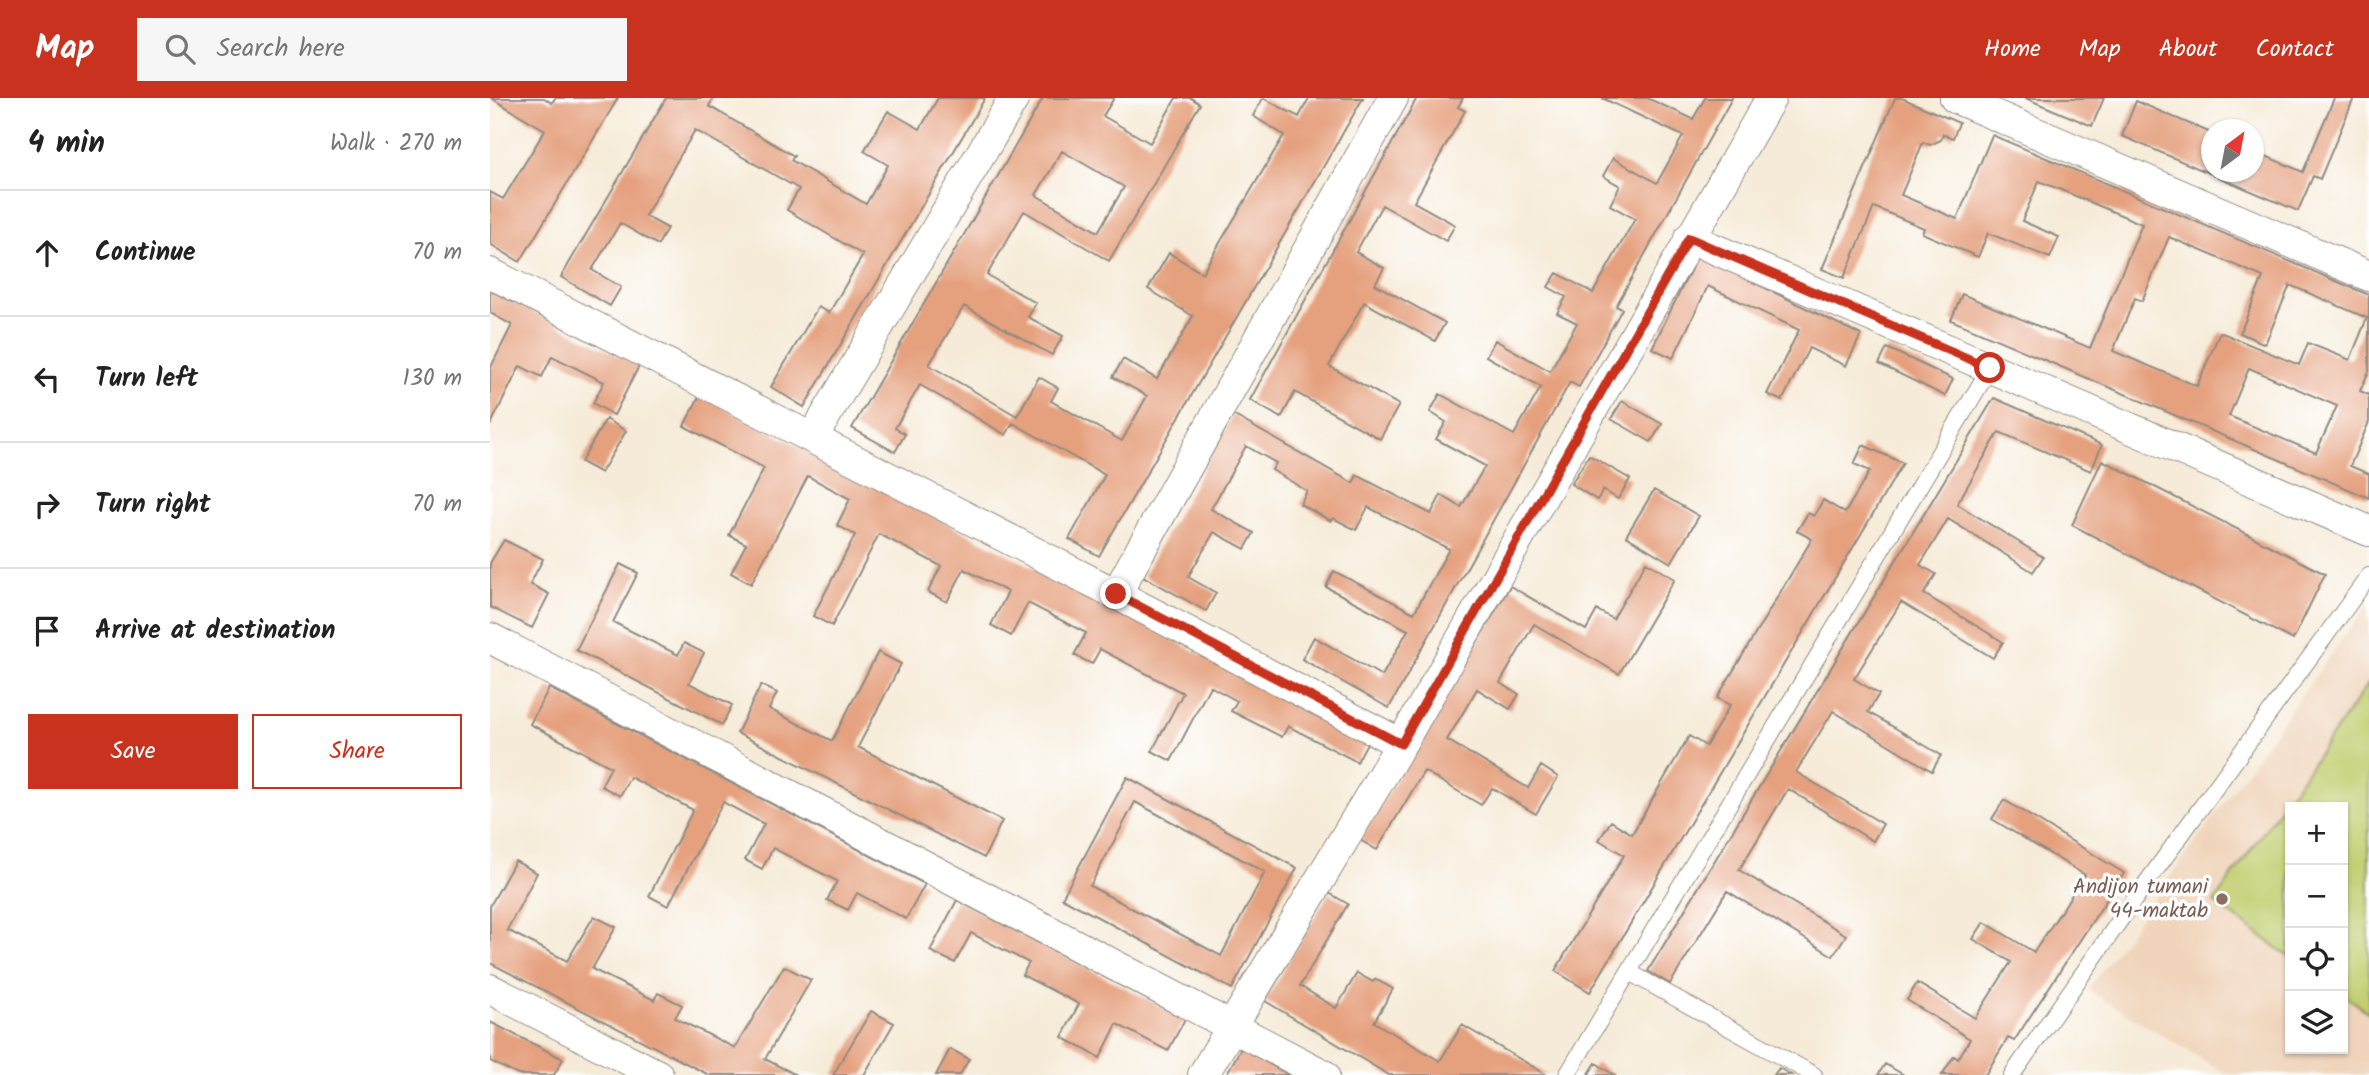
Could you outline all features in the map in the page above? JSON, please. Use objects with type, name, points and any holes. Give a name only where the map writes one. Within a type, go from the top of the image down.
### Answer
[{"type":"street","points":[[813,437],[1014,98]]},
{"type":"street","points":[[1116,594],[1392,98]]},
{"type":"street","points":[[1202,1075],[1401,744],[1689,238],[1772,98]]},
{"type":"street","points":[[1955,98],[2369,276]]},
{"type":"street","points":[[1689,238],[2369,531]]},
{"type":"street","points":[[490,273],[813,437],[1401,744]]},
{"type":"street","points":[[490,638],[1325,1075]]},
{"type":"street","points":[[490,989],[658,1075]]},
{"type":"lane","points":[[1567,1075],[1990,368]]},
{"type":"lane","points":[[2012,1075],[2139,892],[2369,576]]},
{"type":"lane","points":[[1629,972],[1814,1075]]},
{"type":"shaded area","name":"Andijon tumani 44-maktab","points":[[2369,602],[2369,1075],[2228,1075],[2088,990]]},
{"type":"green space","points":[[2369,683],[2369,1013],[2348,998],[2348,802],[2285,802],[2285,953],[2214,902]]},
{"type":"building","points":[[491,98],[544,98],[552,103],[555,98],[618,98],[520,262],[490,244],[490,192],[503,199],[545,130]]},
{"type":"building","points":[[666,98],[714,98],[709,106],[794,156],[791,160],[866,204],[888,165],[864,151],[888,111],[920,129],[938,98],[985,98],[804,407],[771,387],[818,307],[829,313],[863,255],[787,210],[799,189],[695,130],[645,216],[667,228],[658,245],[620,223],[592,270],[621,287],[610,306],[561,277]]},
{"type":"building","points":[[1043,98],[1114,98],[1103,116],[1150,143],[1176,98],[1191,98],[1200,104],[1109,261],[1024,211],[987,275],[1036,303],[1028,317],[1063,336],[1052,355],[964,306],[929,365],[1017,416],[1039,377],[1058,388],[1051,401],[1122,441],[1147,396],[1113,377],[1123,359],[1157,379],[1193,316],[1148,289],[1169,253],[1202,273],[1284,135],[1253,116],[1263,98],[1299,117],[1309,98],[1363,98],[1099,556],[1069,539],[1105,475],[1013,423],[1006,435],[920,385],[895,428],[905,434],[895,452],[852,428]],"holes":[[[1062,151],[1124,187],[1098,232],[1036,195]]]},
{"type":"building","points":[[1417,98],[1463,98],[1458,107],[1465,111],[1414,202],[1455,225],[1446,241],[1382,205],[1356,252],[1384,268],[1375,284],[1445,323],[1435,341],[1364,302],[1329,366],[1399,405],[1380,439],[1295,392],[1281,418],[1250,400]]},
{"type":"building","points":[[1602,98],[1647,98],[1693,119],[1705,98],[1732,98],[1616,306],[1622,309],[1579,387],[1570,382],[1389,708],[1302,659],[1314,637],[1382,676],[1408,630],[1326,587],[1334,571],[1414,613],[1449,549],[1368,507],[1356,530],[1333,518],[1331,521],[1300,504],[1307,491],[1272,470],[1276,463],[1246,446],[1211,509],[1254,533],[1245,549],[1214,532],[1188,577],[1216,593],[1206,611],[1143,576],[1233,415],[1353,483],[1357,475],[1431,514],[1441,495],[1461,507],[1485,466],[1436,439],[1446,422],[1430,412],[1440,394],[1514,435],[1541,387],[1486,356],[1495,340],[1550,371],[1577,323],[1557,313],[1566,297],[1548,287],[1557,273],[1593,293],[1635,219],[1610,205],[1620,186],[1603,176],[1613,158],[1657,183],[1683,136]]},
{"type":"building","points":[[1895,98],[1902,98],[1959,123],[1953,138],[1943,134],[1941,140],[1930,145],[1923,142],[1901,195],[1957,219],[1992,135],[2369,295],[2369,371],[2360,391],[2369,395],[2369,422],[2350,466],[2369,474],[2369,498],[1951,320],[1962,294],[2090,348],[2142,224],[2078,197],[2039,181],[2022,221],[2059,237],[2050,258],[1988,233],[1978,257],[1922,233],[1924,228],[1874,207],[1844,278],[1822,269]],"holes":[[[2169,237],[2263,277],[2240,333],[2265,344],[2290,285],[2367,318],[2350,360],[2308,343],[2299,365],[2220,332],[2197,386],[2113,351],[2135,298],[2142,301]],[[2249,368],[2337,406],[2316,453],[2229,416]]]},
{"type":"building","points":[[2025,98],[2104,98],[2092,126]]},
{"type":"building","points":[[2334,98],[2354,98],[2320,179],[2313,176],[2298,211],[2230,182],[2264,182],[2264,155],[2303,172]]},
{"type":"building","points":[[2136,101],[2201,129],[2201,170],[2122,136]]},
{"type":"building","points":[[1698,255],[1861,335],[1846,366],[1809,348],[1782,401],[1767,394],[1799,330],[1708,286],[1673,358],[1652,348]]},
{"type":"building","points":[[490,290],[639,366],[614,415],[593,403],[604,382],[552,356],[542,377],[520,366],[490,426],[490,369],[512,325],[490,313]]},
{"type":"building","points":[[1887,348],[1953,379],[1945,396],[1879,364]]},
{"type":"building","points":[[700,395],[1368,741],[1357,762],[1288,726],[1282,737],[1231,711],[1237,701],[1210,686],[1171,761],[1152,751],[1183,693],[1100,649],[1092,664],[1074,655],[1086,633],[1028,603],[1011,636],[991,625],[1008,592],[964,569],[947,602],[928,592],[941,566],[879,534],[832,626],[813,616],[855,535],[837,525],[850,499],[808,476],[751,584],[731,573],[746,544],[729,535],[764,468],[684,426]]},
{"type":"building","points":[[1994,398],[2102,445],[2091,471],[1999,432],[1957,504],[2043,557],[2033,572],[1948,519],[1920,565],[1936,574],[1924,594],[2003,642],[1993,658],[1901,602],[1854,679],[1879,694],[1868,712],[1941,755],[1932,771],[1833,711],[1796,772],[1883,824],[1873,841],[1788,789],[1739,870],[1846,935],[1833,956],[1727,891],[1670,984],[1648,971]]},
{"type":"building","points":[[1622,401],[1662,424],[1651,442],[1611,419]]},
{"type":"building","points":[[606,419],[626,431],[601,473],[581,462]]},
{"type":"building","points":[[1863,445],[1903,463],[1590,992],[1555,971],[1624,855],[1599,840],[1611,821],[1632,834],[1689,736],[1706,746],[1730,705],[1717,698],[1812,539],[1797,531],[1808,513],[1814,516],[1823,500],[1845,513],[1870,471],[1854,464]]},
{"type":"building","points":[[1589,455],[1630,479],[1618,499],[1603,490],[1597,500],[1571,484]]},
{"type":"building","points":[[2102,460],[2325,574],[2293,640],[2072,525]]},
{"type":"building","points":[[1654,490],[1699,516],[1671,563],[1626,536]]},
{"type":"building","points":[[504,540],[543,559],[530,584],[549,594],[532,628],[490,607],[490,563]]},
{"type":"building","points":[[1646,562],[1675,579],[1619,674],[1534,624],[1500,683],[1519,694],[1510,709],[1477,689],[1447,740],[1528,788],[1541,766],[1558,777],[1536,814],[1492,788],[1481,805],[1424,771],[1377,850],[1360,840],[1510,586],[1586,630],[1597,610],[1613,619]]},
{"type":"building","points":[[620,564],[638,573],[613,622],[678,655],[684,643],[704,653],[689,683],[732,705],[722,725],[576,650]]},
{"type":"building","points":[[878,652],[901,664],[858,747],[1002,821],[984,858],[737,733],[761,685],[777,693],[769,709],[832,741]]},
{"type":"building","points":[[549,688],[925,884],[906,919],[857,893],[848,910],[827,900],[837,881],[773,848],[762,869],[745,860],[764,824],[723,802],[668,906],[649,896],[693,810],[630,777],[620,796],[601,786],[611,767],[530,724]]},
{"type":"building","points":[[1127,777],[1297,868],[1232,989],[1062,898]],"holes":[[[1135,802],[1265,872],[1221,956],[1090,886]]]},
{"type":"building","points":[[2004,800],[2124,873],[2014,1041],[2008,1038],[1985,1075],[1942,1075],[1954,1056],[1958,1059],[1970,1039],[1907,1000],[1917,983],[1975,1018],[2011,962],[1973,939],[1984,922],[2034,952],[2085,875],[1992,819]]},
{"type":"building","points":[[515,861],[537,873],[507,930],[567,961],[594,916],[616,927],[592,969],[654,1000],[658,993],[682,1005],[675,1018],[735,1048],[784,966],[811,980],[765,1059],[796,1075],[709,1075],[490,963],[490,906]]},
{"type":"building","points":[[1329,893],[1348,904],[1300,986],[1336,1008],[1357,973],[1373,982],[1375,979],[1393,989],[1374,1022],[1440,1061],[1462,1025],[1547,1075],[1389,1075],[1265,1001]]},
{"type":"building","points":[[957,900],[1185,1019],[1168,1051],[1117,1024],[1100,1058],[1062,1037],[1079,1004],[1022,975],[1029,963],[971,933],[955,963],[930,951]]},
{"type":"building","points":[[871,1011],[894,1023],[864,1075],[833,1075]]},
{"type":"building","points":[[490,1022],[563,1059],[554,1075],[518,1075],[490,1061]]},
{"type":"building","points":[[1241,1048],[1289,1075],[1226,1075]]},
{"type":"building","points":[[950,1049],[969,1059],[960,1075],[936,1075]]},
{"type":"building","points":[[1596,1063],[1614,1075],[1588,1075]]},
{"type":"building","points":[[1885,1064],[1904,1075],[1878,1075]]},
{"type":"building","points":[[1779,1068],[1791,1075],[1774,1075]]},
{"type":"place","name":"Andijon tumani 44-maktab","points":[[2222,899]]},
{"type":"route","points":[[1116,594],[1401,744],[1689,238],[1990,368]]}]
